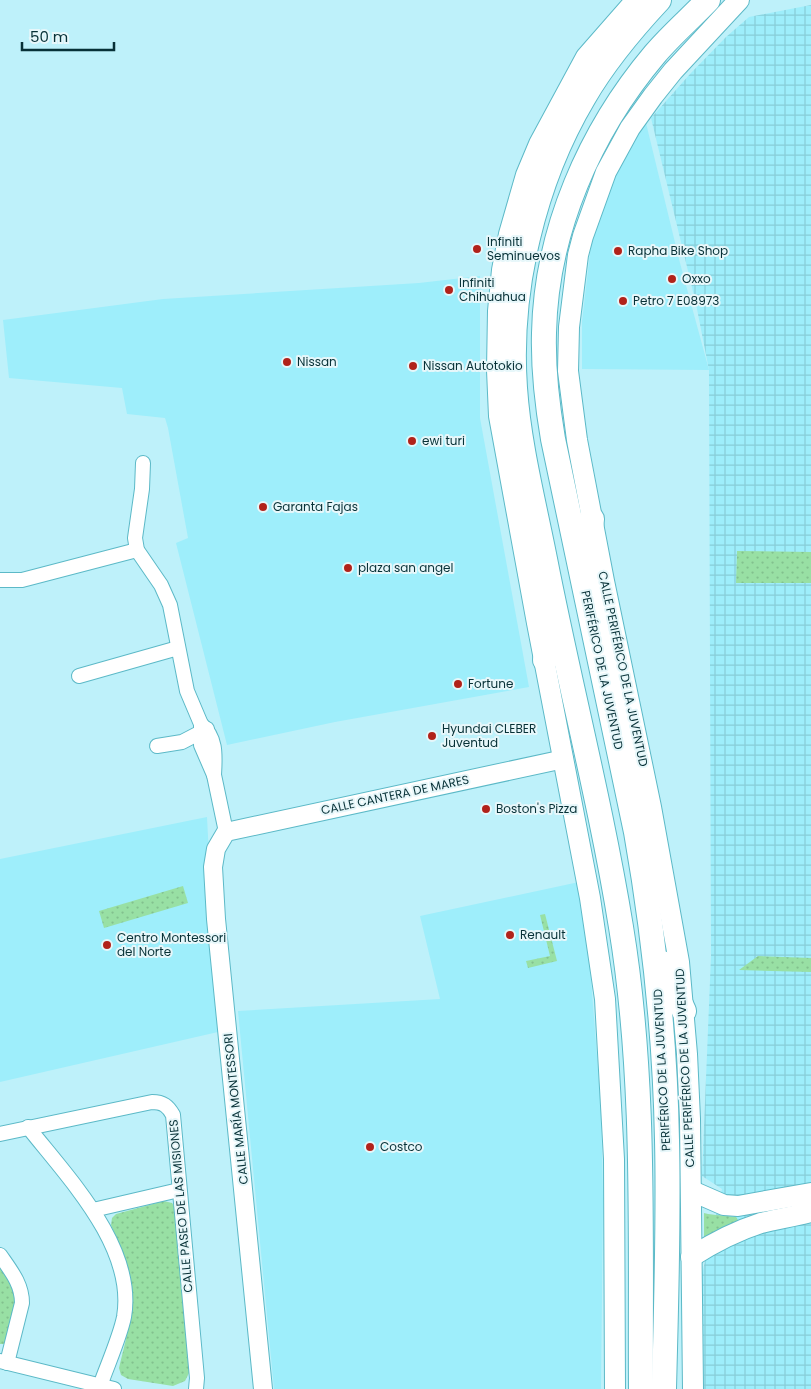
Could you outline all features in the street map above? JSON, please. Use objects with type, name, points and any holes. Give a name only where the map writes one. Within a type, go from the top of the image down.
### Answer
[{"type":"highway","points":[[641,1389],[640,1182],[635,1044],[630,984],[608,857],[554,605],[520,434],[515,388],[515,328],[525,249],[545,180],[563,138],[583,98],[608,60],[659,0]]},
{"type":"highway","name":"PERIFÉRICO DE LA JUVENTUD","points":[[664,1389],[668,1235],[667,1140],[661,1019],[654,945],[636,832],[553,439],[546,398],[544,332],[550,271],[569,204],[584,162],[606,122],[656,53],[708,0]]},
{"type":"highway","points":[[585,589],[592,519]]},
{"type":"highway","points":[[545,660],[554,605]]},
{"type":"highway","points":[[654,945],[684,1011]]},
{"type":"main road","points":[[615,1389],[614,1159],[605,999],[590,898],[499,416],[497,370],[498,311],[502,270],[518,202],[539,144],[586,57],[636,0]]},
{"type":"main road","name":"CALLE PERIFÉRICO DE LA JUVENTUD","points":[[693,1389],[690,1119],[680,962],[652,806],[577,440],[568,371],[569,327],[578,254],[606,172],[630,128],[673,71],[739,0]]},
{"type":"main road","points":[[692,1191],[724,1205],[738,1206],[760,1214],[811,1212]]},
{"type":"main road","points":[[691,1256],[760,1214],[811,1193]]},
{"type":"street","points":[[143,463],[136,538],[137,550],[152,570],[170,605],[187,691],[203,728],[201,745],[214,775],[226,832]]},
{"type":"street","points":[[0,580],[22,580],[137,550]]},
{"type":"street","points":[[79,676],[178,648]]},
{"type":"street","points":[[157,746],[182,742],[203,728]]},
{"type":"street","name":"CALLE CANTERA DE MARES","points":[[226,832],[564,759]]},
{"type":"street","name":"CALLE MARÍA MONTESSORI","points":[[226,832],[216,849],[213,867],[216,919],[263,1389]]},
{"type":"street","name":"CALLE PASEO DE LAS MISIONES","points":[[0,1134],[152,1102],[160,1102],[170,1108],[173,1115],[197,1378],[196,1389]]},
{"type":"street","points":[[0,1255],[17,1280],[22,1296],[22,1303],[3,1362],[107,1388],[124,1318],[125,1302],[123,1284],[115,1252],[108,1234],[93,1210],[28,1127]]},
{"type":"street","points":[[93,1210],[179,1190]]},
{"type":"shaded area","points":[[811,5],[811,1389],[704,1389],[702,1274],[722,1189],[702,1176],[711,956],[709,370],[696,304],[651,118],[690,74],[726,37],[749,17]]},
{"type":"shaded area","points":[[646,123],[680,263],[709,370],[582,369],[582,321],[591,245],[617,170],[635,136]]},
{"type":"shaded area","name":"plaza san angel","points":[[480,276],[480,418],[529,687],[335,722],[227,745],[176,543],[188,538],[165,418],[127,414],[122,388],[9,378],[3,320],[163,299],[419,283]]},
{"type":"shaded area","name":"Centro Montessori del Norte","points":[[207,817],[218,1032],[0,1082],[0,859]]},
{"type":"shaded area","name":"Costco","points":[[579,882],[590,966],[601,1108],[603,1199],[601,1389],[274,1389],[238,1011],[440,999],[420,916]]},
{"type":"green space","points":[[737,551],[811,552],[811,583],[736,583]]},
{"type":"green space","points":[[183,886],[188,903],[104,928],[99,911]]},
{"type":"green space","points":[[545,914],[557,961],[528,968],[526,961],[550,956],[540,915]]},
{"type":"green space","points":[[758,956],[811,958],[811,972],[739,970]]},
{"type":"green space","points":[[164,1201],[172,1203],[176,1209],[191,1369],[185,1381],[173,1386],[128,1379],[121,1375],[119,1368],[130,1320],[132,1296],[129,1272],[111,1225],[112,1218],[116,1214]]},
{"type":"green space","points":[[704,1213],[736,1217],[738,1220],[737,1224],[704,1238]]},
{"type":"green space","points":[[0,1262],[21,1297],[5,1344],[0,1344]]},
{"type":"place","name":"Infiniti Seminuevos","points":[[477,249]]},
{"type":"place","name":"Rapha Bike Shop","points":[[618,251]]},
{"type":"place","name":"Oxxo","points":[[672,279]]},
{"type":"place","name":"Infiniti Chihuahua","points":[[449,290]]},
{"type":"place","name":"Petro 7 E08973","points":[[623,301]]},
{"type":"place","name":"Nissan","points":[[287,362]]},
{"type":"place","name":"Nissan Autotokio","points":[[413,366]]},
{"type":"place","name":"ewi turi","points":[[412,441]]},
{"type":"place","name":"Garanta Fajas","points":[[263,507]]},
{"type":"place","name":"plaza san angel","points":[[348,568]]},
{"type":"place","name":"Fortune","points":[[458,684]]},
{"type":"place","name":"Hyundai CLEBER Juventud","points":[[432,736]]},
{"type":"place","name":"Boston's Pizza","points":[[486,809]]},
{"type":"place","name":"Renault","points":[[510,935]]},
{"type":"place","name":"Centro Montessori del Norte","points":[[107,945]]},
{"type":"place","name":"Costco","points":[[370,1147]]}]
